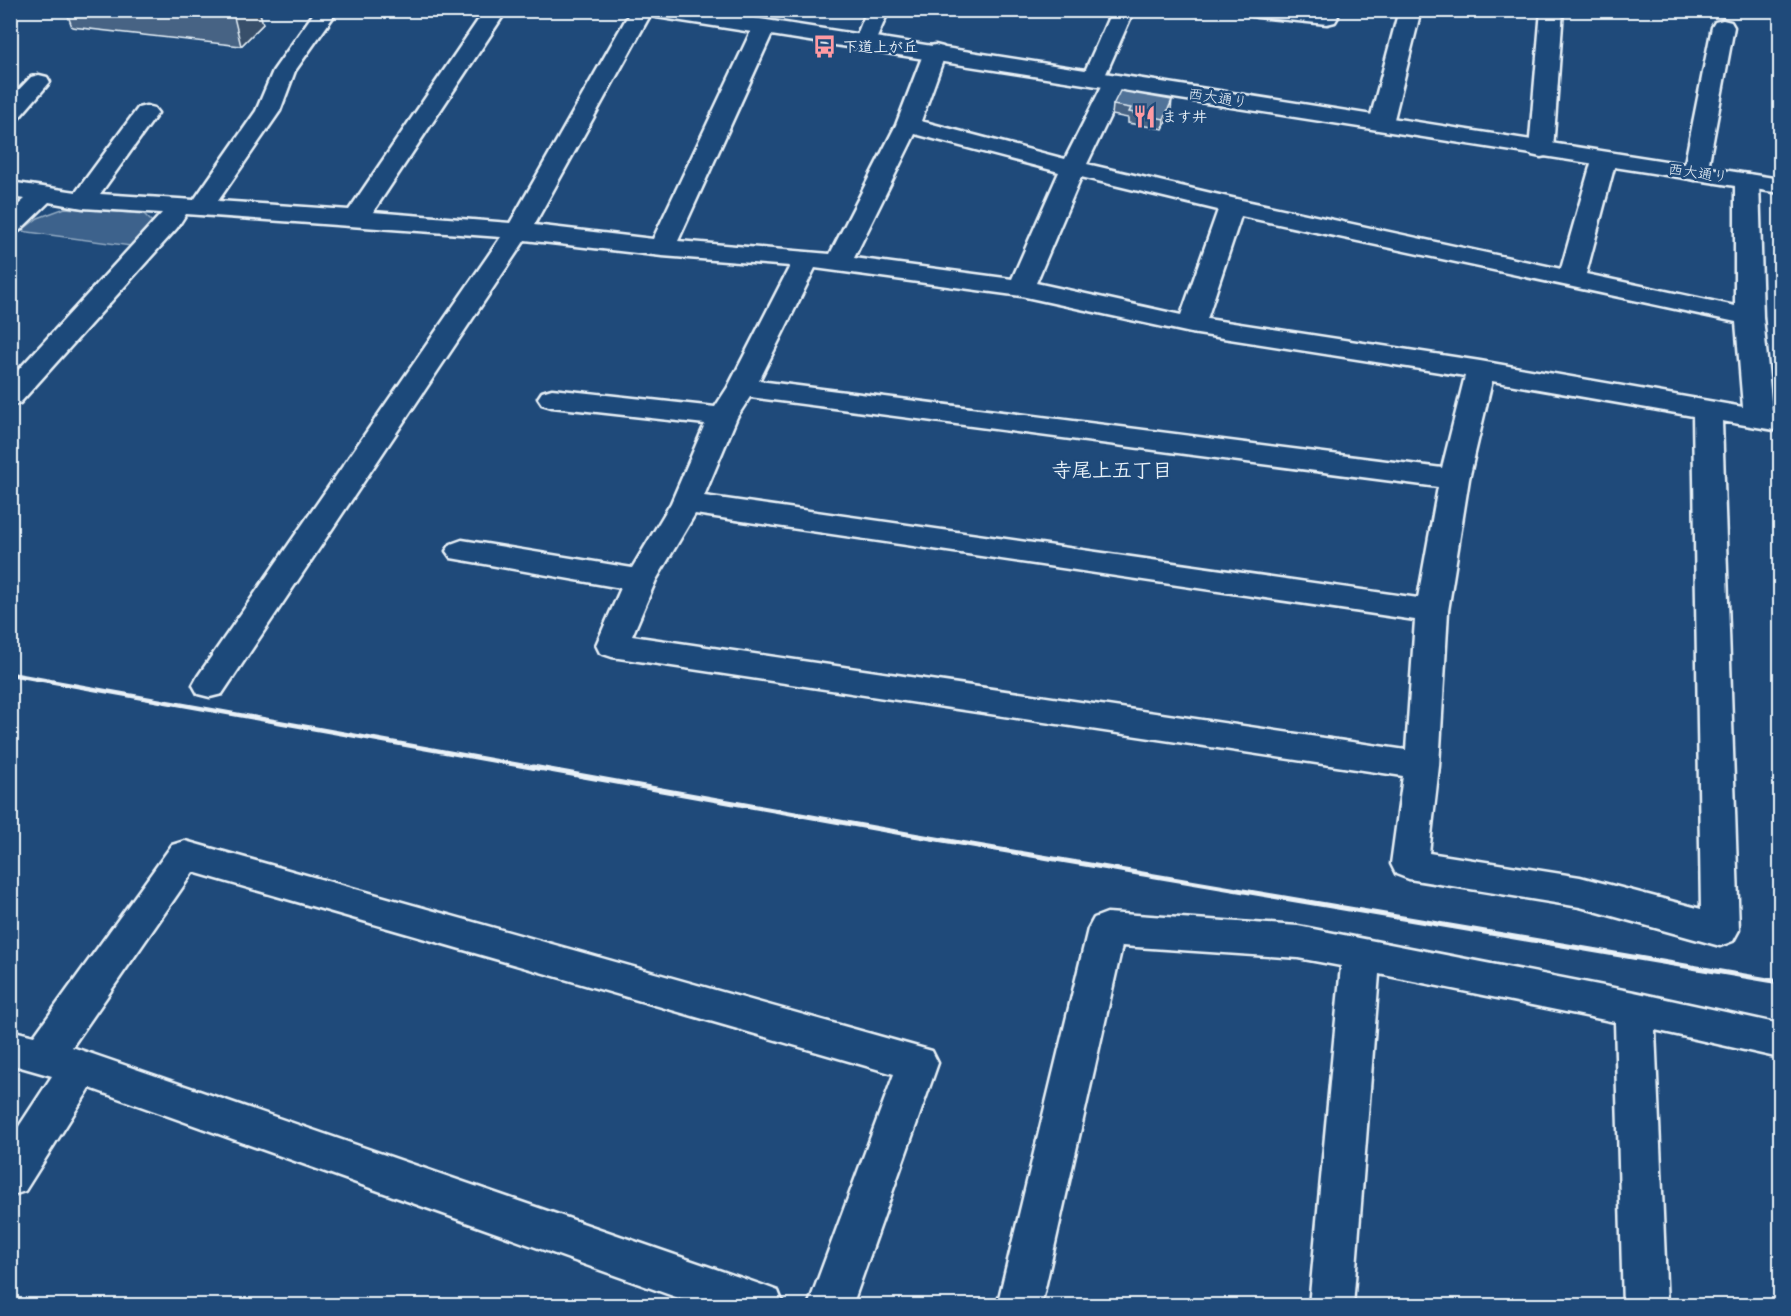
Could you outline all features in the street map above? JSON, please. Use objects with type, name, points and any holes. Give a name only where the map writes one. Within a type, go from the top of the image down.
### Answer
[{"type":"street","points":[[10,397],[168,223],[190,206],[268,111],[284,71],[327,10]]},
{"type":"street","points":[[356,218],[496,10]]},
{"type":"street","points":[[210,685],[518,231],[642,10]]},
{"type":"street","name":"西大通り","points":[[656,10],[719,15],[764,27],[1780,186]]},
{"type":"street","points":[[865,42],[878,10]]},
{"type":"street","points":[[1022,288],[1073,168],[1104,80],[1123,10]]},
{"type":"street","points":[[1257,10],[1327,17]]},
{"type":"street","points":[[1381,123],[1410,10]]},
{"type":"street","points":[[1541,150],[1552,10]]},
{"type":"street","points":[[1695,173],[1735,22]]},
{"type":"street","points":[[662,248],[764,27]]},
{"type":"street","points":[[838,264],[908,125],[935,52]]},
{"type":"street","points":[[10,114],[39,82]]},
{"type":"street","points":[[83,200],[146,113]]},
{"type":"street","points":[[908,125],[1232,206],[1749,317]]},
{"type":"street","points":[[1572,278],[1604,160]]},
{"type":"street","points":[[10,189],[83,200],[518,231],[662,248],[806,259],[1022,288],[1191,324],[1480,370],[1769,420],[1749,317],[1747,181]]},
{"type":"street","points":[[10,226],[44,194]]},
{"type":"street","points":[[1191,324],[1232,206]]},
{"type":"street","points":[[806,259],[741,387],[723,417],[686,503],[640,580],[612,645],[1422,766]]},
{"type":"street","points":[[1480,370],[1454,479],[1432,611],[1422,766],[1409,864],[1580,892],[1720,930],[1707,410]]},
{"type":"street","points":[[741,387],[1454,479]]},
{"type":"street","points":[[552,398],[723,417]]},
{"type":"street","points":[[686,503],[1432,611]]},
{"type":"street","points":[[462,551],[640,580]]},
{"type":"street","points":[[10,1177],[45,1057],[185,855],[918,1063],[830,1305]]},
{"type":"street","points":[[1019,1305],[1107,928],[1298,942],[1634,1009],[1780,1041]]},
{"type":"street","points":[[1331,1305],[1361,955]]},
{"type":"street","points":[[1634,1009],[1645,1305]]},
{"type":"street","points":[[45,1057],[762,1305]]},
{"type":"shaded area","points":[[65,208],[144,214],[152,222],[131,246],[21,231],[38,218]]},
{"type":"building","points":[[171,10],[240,10],[234,17]]},
{"type":"building","points":[[1120,91],[1172,100],[1164,119],[1129,112],[1131,108],[1113,105]]},
{"type":"railway","points":[[10,674],[541,769]]},
{"type":"railway","points":[[533,767],[913,835],[1780,982]]},
{"type":"place","name":"下道上が丘","points":[[825,47]]},
{"type":"place","name":"ます井","points":[[1144,117]]},
{"type":"district","name":"寺尾上五丁目","points":[[1112,470]]}]
